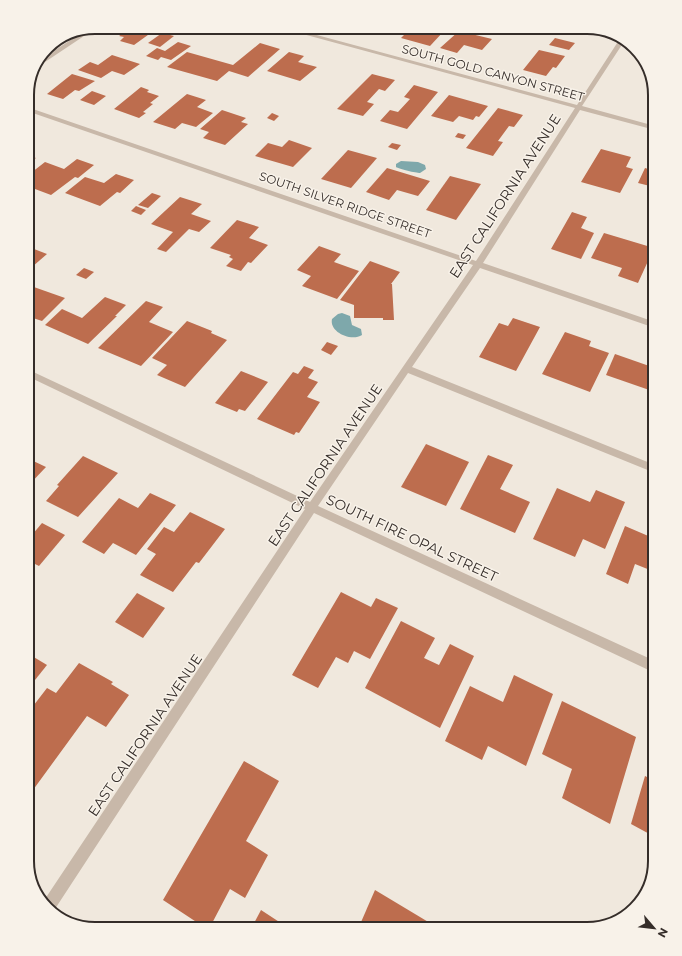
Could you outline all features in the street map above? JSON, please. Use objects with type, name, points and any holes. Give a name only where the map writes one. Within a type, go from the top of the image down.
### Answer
[{"type":"street","name":"SOUTH GOLD CANYON STREET","points":[[306,34],[648,126]]},
{"type":"street","points":[[47,58],[78,37]]},
{"type":"street","name":"EAST CALIFORNIA AVENUE","points":[[51,903],[312,508],[478,263],[619,44]]},
{"type":"street","name":"SOUTH SILVER RIDGE STREET","points":[[34,111],[648,323]]},
{"type":"street","points":[[407,369],[648,466]]},
{"type":"street","name":"SOUTH FIRE OPAL STREET","points":[[34,375],[312,508],[648,664]]},
{"type":"water","points":[[401,161],[418,162],[425,165],[426,169],[420,173],[400,169],[396,167],[396,164]]},
{"type":"water","points":[[342,313],[350,316],[352,325],[361,329],[362,335],[352,337],[337,332],[332,324],[332,319],[338,314]]},
{"type":"building","points":[[122,34],[149,34],[134,45],[120,41],[124,37],[119,36]]},
{"type":"building","points":[[161,34],[174,36],[160,47],[148,43]]},
{"type":"building","points":[[405,34],[441,34],[430,46],[401,38]]},
{"type":"building","points":[[456,34],[471,34],[492,39],[482,50],[464,45],[457,53],[440,48]]},
{"type":"building","points":[[555,38],[575,43],[569,50],[549,45]]},
{"type":"building","points":[[178,42],[191,46],[171,60],[161,57],[158,60],[146,56],[157,48],[165,51]]},
{"type":"building","points":[[260,43],[280,49],[248,77],[229,71],[217,81],[167,67],[187,52],[233,65]]},
{"type":"building","points":[[539,50],[565,56],[556,68],[553,67],[546,76],[523,70]]},
{"type":"building","points":[[289,52],[304,56],[298,62],[317,67],[300,81],[267,71]]},
{"type":"building","points":[[112,55],[140,64],[124,75],[112,71],[101,78],[78,70],[90,62],[98,65]]},
{"type":"building","points":[[72,74],[95,81],[79,91],[75,90],[63,99],[47,94]]},
{"type":"building","points":[[372,74],[395,80],[385,91],[379,89],[367,102],[374,104],[363,116],[337,109]]},
{"type":"building","points":[[414,85],[438,92],[407,129],[380,121],[390,110],[398,112],[410,99],[404,97]]},
{"type":"building","points":[[141,87],[149,90],[147,92],[159,96],[150,103],[153,104],[143,112],[146,113],[139,118],[114,109]]},
{"type":"building","points":[[92,91],[106,96],[94,105],[80,100]]},
{"type":"building","points":[[187,94],[206,100],[197,107],[213,113],[196,127],[182,123],[175,129],[153,122]]},
{"type":"building","points":[[449,95],[488,106],[479,117],[476,116],[473,120],[459,116],[453,122],[431,116]]},
{"type":"building","points":[[498,108],[523,115],[514,127],[509,126],[498,141],[503,142],[493,156],[466,148]]},
{"type":"building","points":[[222,110],[246,118],[241,122],[248,124],[225,145],[203,138],[209,132],[200,129]]},
{"type":"building","points":[[272,113],[279,116],[274,121],[267,118]]},
{"type":"building","points":[[458,133],[466,135],[463,139],[455,137]]},
{"type":"building","points":[[289,140],[312,148],[293,167],[255,156],[268,143],[282,147]]},
{"type":"building","points":[[392,143],[401,145],[397,150],[388,147]]},
{"type":"building","points":[[601,149],[631,157],[626,167],[633,169],[620,193],[581,182]]},
{"type":"building","points":[[348,150],[377,158],[351,188],[321,179]]},
{"type":"building","points":[[77,159],[94,165],[78,178],[75,177],[51,195],[34,189],[34,171],[45,162],[64,169]]},
{"type":"building","points":[[387,168],[430,181],[418,196],[397,190],[389,200],[366,192]]},
{"type":"building","points":[[645,168],[648,169],[648,186],[638,183]]},
{"type":"building","points":[[116,174],[134,180],[120,193],[117,192],[100,206],[65,193],[85,177],[104,183]]},
{"type":"building","points":[[450,176],[481,184],[456,220],[426,210]]},
{"type":"building","points":[[152,193],[161,196],[148,208],[138,205]]},
{"type":"building","points":[[180,197],[202,204],[191,214],[211,221],[199,232],[189,229],[166,252],[157,249],[173,232],[151,224]]},
{"type":"building","points":[[136,206],[146,210],[141,215],[131,211]]},
{"type":"building","points":[[572,212],[587,217],[581,228],[594,233],[581,259],[551,249]]},
{"type":"building","points":[[237,220],[259,227],[249,238],[268,245],[251,263],[248,262],[241,271],[226,266],[233,259],[229,257],[231,255],[210,248]]},
{"type":"building","points":[[604,233],[648,246],[648,261],[638,283],[618,276],[622,268],[591,258]]},
{"type":"building","points":[[319,246],[341,254],[334,262],[359,271],[337,299],[302,286],[311,276],[297,270]]},
{"type":"building","points":[[34,249],[47,254],[34,265]]},
{"type":"building","points":[[370,261],[400,272],[391,284],[394,320],[383,320],[383,318],[354,318],[354,305],[340,300]]},
{"type":"building","points":[[84,268],[94,272],[86,279],[76,275]]},
{"type":"building","points":[[34,287],[65,298],[42,321],[34,318]]},
{"type":"building","points":[[105,297],[126,305],[115,316],[117,316],[88,344],[45,325],[62,309],[82,318]]},
{"type":"building","points":[[146,301],[163,307],[149,322],[173,332],[141,366],[98,348]]},
{"type":"building","points":[[513,318],[540,327],[516,371],[479,357],[499,323],[508,326]]},
{"type":"building","points":[[187,321],[212,331],[211,333],[227,340],[185,387],[157,375],[167,365],[152,358]]},
{"type":"building","points":[[565,332],[591,341],[589,346],[609,353],[590,392],[542,374]]},
{"type":"building","points":[[327,342],[338,346],[331,355],[321,350]]},
{"type":"building","points":[[615,354],[648,366],[648,390],[606,375]]},
{"type":"building","points":[[304,366],[314,370],[308,378],[318,382],[307,397],[320,402],[299,433],[296,432],[294,435],[257,419],[293,372],[298,374]]},
{"type":"building","points":[[241,371],[268,382],[245,411],[239,409],[237,412],[215,403]]},
{"type":"building","points":[[426,444],[469,462],[446,506],[401,487]]},
{"type":"building","points":[[488,455],[513,465],[500,489],[530,502],[515,533],[460,509]]},
{"type":"building","points":[[83,456],[118,473],[78,517],[46,501],[59,486],[57,485]]},
{"type":"building","points":[[34,461],[46,467],[34,480]]},
{"type":"building","points":[[557,488],[590,502],[596,490],[625,502],[605,549],[583,539],[575,557],[533,539]]},
{"type":"building","points":[[150,493],[176,505],[136,555],[113,543],[104,554],[82,542],[119,498],[138,508]]},
{"type":"building","points":[[190,512],[225,529],[199,563],[196,562],[173,592],[140,575],[156,554],[147,549],[164,527],[174,532]]},
{"type":"building","points":[[42,523],[65,535],[39,566],[34,564],[34,533]]},
{"type":"building","points":[[625,526],[648,536],[648,569],[635,564],[628,584],[606,574]]},
{"type":"building","points":[[341,592],[371,607],[376,598],[398,608],[370,659],[354,651],[348,663],[336,657],[318,688],[292,675]]},
{"type":"building","points":[[137,593],[165,608],[143,638],[115,622]]},
{"type":"building","points":[[401,621],[435,638],[424,658],[439,665],[450,644],[474,656],[440,728],[365,688]]},
{"type":"building","points":[[34,657],[47,665],[34,681]]},
{"type":"building","points":[[79,663],[113,682],[111,684],[129,695],[106,727],[87,716],[34,789],[34,705],[47,688],[56,693]]},
{"type":"building","points":[[514,675],[553,694],[526,766],[488,746],[482,760],[445,741],[470,686],[503,702]]},
{"type":"building","points":[[562,701],[636,737],[610,824],[562,798],[572,769],[542,754]]},
{"type":"building","points":[[244,761],[279,781],[246,841],[268,855],[245,898],[230,889],[213,922],[196,922],[163,900]]},
{"type":"building","points":[[645,776],[648,778],[648,833],[631,824]]},
{"type":"building","points":[[375,890],[428,922],[361,922]]},
{"type":"building","points":[[261,910],[279,922],[255,922]]}]
